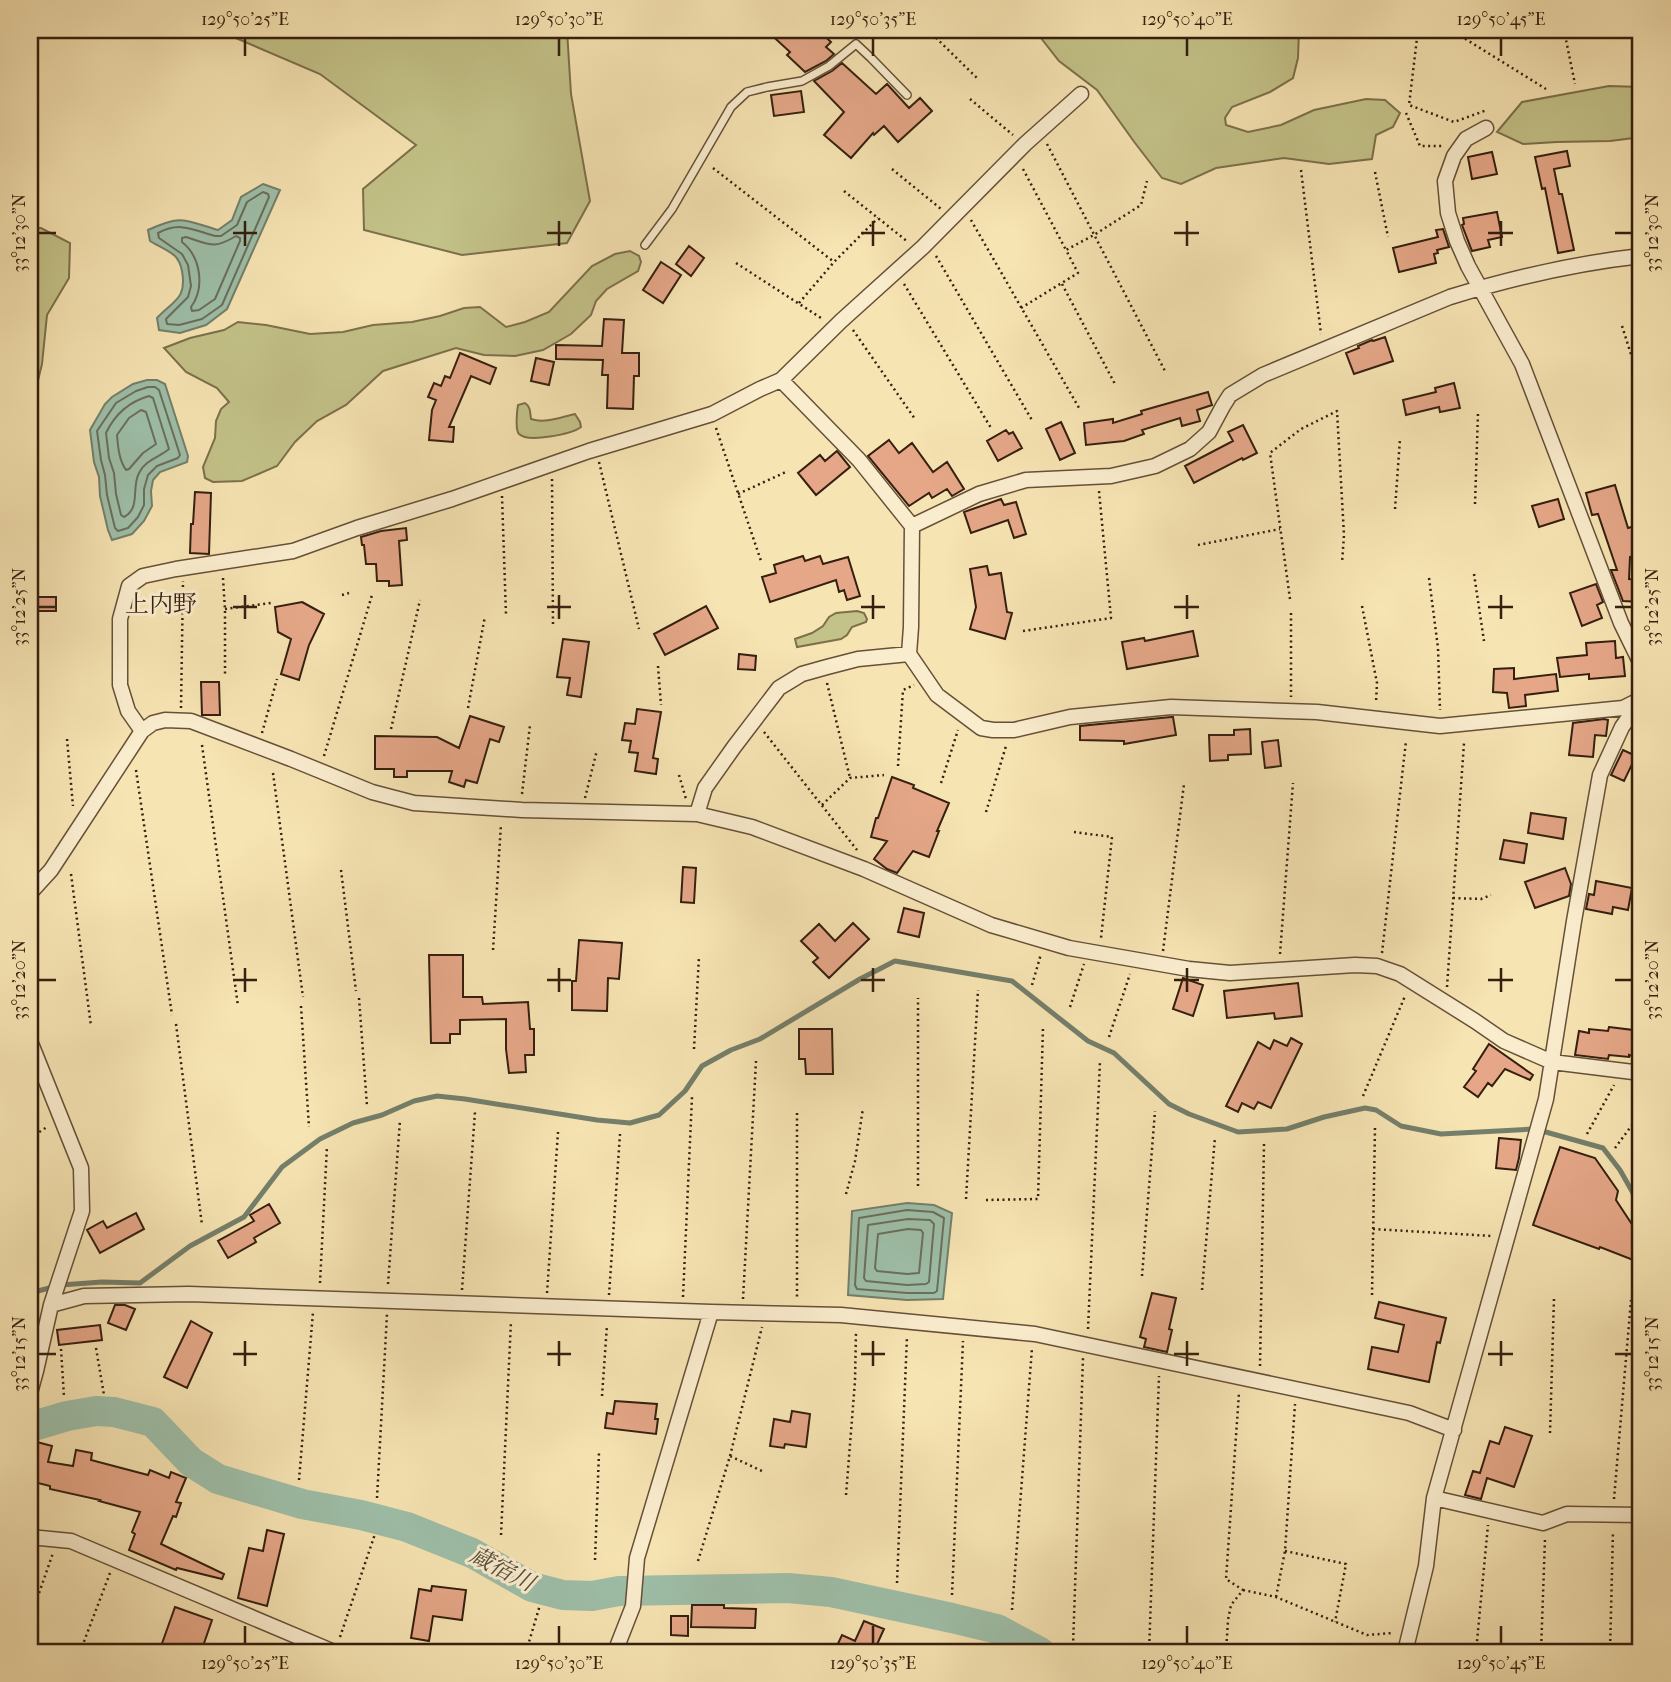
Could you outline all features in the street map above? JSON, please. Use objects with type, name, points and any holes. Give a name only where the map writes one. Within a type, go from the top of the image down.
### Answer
[{"type":"street","points":[[142,731],[128,711],[120,685],[120,619],[129,586],[143,576],[293,551],[589,452],[712,414],[781,380],[923,247],[1025,144],[1081,94]]},
{"type":"street","points":[[1486,128],[1466,139],[1454,156],[1445,181],[1448,213],[1457,241],[1480,288],[1522,364],[1621,623],[1641,664]]},
{"type":"street","points":[[912,526],[979,494],[1026,480],[1111,476],[1154,466],[1191,449],[1209,432],[1230,395],[1263,374],[1450,297],[1598,261],[1641,256]]},
{"type":"street","points":[[781,380],[859,460],[912,526],[909,654],[937,695],[981,728],[1014,730],[1070,717],[1171,708],[1317,712],[1440,726],[1623,708],[1641,699]]},
{"type":"street","points":[[692,810],[734,747],[779,688],[802,674],[827,667],[858,659],[909,654]]},
{"type":"street","points":[[1405,1652],[1426,1566],[1434,1498],[1546,1099],[1600,775],[1622,727],[1641,699]]},
{"type":"street","points":[[30,893],[51,870],[142,731],[153,723],[165,720],[191,721],[372,792],[414,803],[522,810],[692,810],[752,827],[864,869],[991,925],[1069,948],[1189,969],[1230,973],[1377,966],[1400,974],[1504,1041],[1552,1062],[1641,1073]]},
{"type":"street","points":[[30,1041],[81,1168],[83,1188],[82,1211],[51,1305],[30,1393]]},
{"type":"street","points":[[51,1305],[84,1296],[189,1294],[841,1315],[1035,1334],[1409,1413],[1454,1430]]},
{"type":"street","points":[[615,1652],[633,1606],[637,1558],[711,1312]]},
{"type":"street","points":[[1434,1498],[1543,1523],[1567,1514],[1641,1515]]},
{"type":"street","points":[[30,1537],[71,1541],[336,1648]]},
{"type":"lane","points":[[645,245],[672,209],[731,107],[747,93],[802,81],[829,66],[856,44],[906,95]]},
{"type":"path","points":[[928,30],[978,79]]},
{"type":"path","points":[[1418,30],[1409,105],[1454,121],[1487,110]]},
{"type":"path","points":[[1451,30],[1546,89]]},
{"type":"path","points":[[1565,35],[1575,84]]},
{"type":"path","points":[[970,99],[1025,144]]},
{"type":"path","points":[[1406,113],[1420,146],[1452,146]]},
{"type":"path","points":[[1044,139],[1165,371]]},
{"type":"path","points":[[1019,162],[1078,273],[1021,308]]},
{"type":"path","points":[[713,168],[834,262]]},
{"type":"path","points":[[892,169],[946,213]]},
{"type":"path","points":[[1301,170],[1322,341]]},
{"type":"path","points":[[1375,172],[1388,237]]},
{"type":"path","points":[[1066,250],[1141,205],[1147,181]]},
{"type":"path","points":[[844,191],[913,246]]},
{"type":"path","points":[[968,214],[1079,408]]},
{"type":"path","points":[[799,303],[834,262],[878,218]]},
{"type":"path","points":[[933,250],[1033,422]]},
{"type":"path","points":[[736,263],[829,323]]},
{"type":"path","points":[[901,279],[991,428]]},
{"type":"path","points":[[1062,284],[1116,386]]},
{"type":"path","points":[[850,325],[915,419]]},
{"type":"path","points":[[1622,326],[1641,386]]},
{"type":"path","points":[[1290,599],[1270,453],[1301,429],[1337,411],[1342,562]]},
{"type":"path","points":[[1475,504],[1478,413]]},
{"type":"path","points":[[714,424],[761,561]]},
{"type":"path","points":[[1395,509],[1401,439]]},
{"type":"path","points":[[599,460],[639,629]]},
{"type":"path","points":[[738,494],[788,471]]},
{"type":"path","points":[[552,475],[553,626]]},
{"type":"path","points":[[1023,631],[1111,618],[1099,486]]},
{"type":"path","points":[[502,492],[506,615]]},
{"type":"path","points":[[1198,545],[1280,529]]},
{"type":"path","points":[[181,708],[183,574]]},
{"type":"path","points":[[1474,574],[1484,640]]},
{"type":"path","points":[[223,578],[225,675]]},
{"type":"path","points":[[1429,578],[1438,648],[1440,714]]},
{"type":"path","points":[[342,594],[349,593]]},
{"type":"path","points":[[323,760],[372,595]]},
{"type":"path","points":[[391,729],[420,600]]},
{"type":"path","points":[[225,610],[271,603]]},
{"type":"path","points":[[1362,606],[1377,683],[1376,705]]},
{"type":"path","points":[[1291,613],[1292,701]]},
{"type":"path","points":[[468,708],[485,616]]},
{"type":"path","points":[[658,666],[661,705]]},
{"type":"path","points":[[826,677],[850,778]]},
{"type":"path","points":[[261,738],[276,679]]},
{"type":"path","points":[[898,765],[903,690],[919,683]]},
{"type":"path","points":[[521,802],[530,725]]},
{"type":"path","points":[[759,727],[859,852]]},
{"type":"path","points":[[941,783],[960,727]]},
{"type":"path","points":[[66,739],[74,808]]},
{"type":"path","points":[[986,812],[1008,739]]},
{"type":"path","points":[[1382,953],[1406,741]]},
{"type":"path","points":[[1447,988],[1464,743]]},
{"type":"path","points":[[202,745],[238,1006]]},
{"type":"path","points":[[584,802],[597,750]]},
{"type":"path","points":[[135,767],[172,1014]]},
{"type":"path","points":[[273,772],[303,997]]},
{"type":"path","points":[[679,775],[692,810]]},
{"type":"path","points":[[822,805],[850,778],[884,775]]},
{"type":"path","points":[[1279,963],[1293,783]]},
{"type":"path","points":[[1162,955],[1184,784]]},
{"type":"path","points":[[493,950],[501,823]]},
{"type":"path","points":[[1074,832],[1112,837],[1100,946]]},
{"type":"path","points":[[341,870],[356,991]]},
{"type":"path","points":[[71,874],[91,1026]]},
{"type":"path","points":[[1453,898],[1481,899],[1491,895]]},
{"type":"path","points":[[1032,985],[1042,951]]},
{"type":"path","points":[[694,1049],[699,956]]},
{"type":"path","points":[[1070,1007],[1085,961]]},
{"type":"path","points":[[1109,1037],[1130,970]]},
{"type":"path","points":[[965,1199],[978,989]]},
{"type":"path","points":[[1363,1096],[1407,991]]},
{"type":"path","points":[[359,998],[367,1106]]},
{"type":"path","points":[[918,998],[918,1186]]},
{"type":"path","points":[[300,1006],[309,1127]]},
{"type":"path","points":[[176,1024],[202,1225]]},
{"type":"path","points":[[986,1200],[1038,1199],[1043,1027]]},
{"type":"path","points":[[742,1306],[755,1061]]},
{"type":"path","points":[[1088,1333],[1100,1061]]},
{"type":"path","points":[[1587,1135],[1616,1081]]},
{"type":"path","points":[[683,1303],[692,1097]]},
{"type":"path","points":[[846,1194],[855,1161],[863,1108]]},
{"type":"path","points":[[1142,1276],[1155,1111]]},
{"type":"path","points":[[462,1293],[475,1112]]},
{"type":"path","points":[[797,1113],[797,1307]]},
{"type":"path","points":[[1615,1148],[1641,1113]]},
{"type":"path","points":[[388,1288],[400,1120]]},
{"type":"path","points":[[30,1138],[53,1123]]},
{"type":"path","points":[[1371,1295],[1375,1128]]},
{"type":"path","points":[[547,1298],[558,1132]]},
{"type":"path","points":[[608,1301],[620,1134]]},
{"type":"path","points":[[1202,1290],[1215,1137]]},
{"type":"path","points":[[1260,1373],[1264,1144]]},
{"type":"path","points":[[320,1284],[327,1146]]},
{"type":"path","points":[[1373,1229],[1497,1236]]},
{"type":"path","points":[[30,1256],[32,1276]]},
{"type":"path","points":[[1550,1433],[1554,1298]]},
{"type":"path","points":[[1614,1501],[1631,1300]]},
{"type":"path","points":[[299,1480],[313,1308]]},
{"type":"path","points":[[377,1498],[388,1311]]},
{"type":"path","points":[[501,1535],[511,1315]]},
{"type":"path","points":[[602,1396],[607,1318]]},
{"type":"path","points":[[698,1562],[730,1456],[764,1322]]},
{"type":"path","points":[[846,1495],[856,1330]]},
{"type":"path","points":[[897,1583],[906,1336]]},
{"type":"path","points":[[952,1595],[963,1338]]},
{"type":"path","points":[[1012,1610],[1032,1345]]},
{"type":"path","points":[[96,1348],[104,1395]]},
{"type":"path","points":[[61,1349],[64,1397]]},
{"type":"path","points":[[1073,1646],[1084,1355]]},
{"type":"path","points":[[1149,1652],[1160,1375]]},
{"type":"path","points":[[1239,1391],[1226,1579],[1243,1590],[1276,1597],[1367,1635],[1400,1633]]},
{"type":"path","points":[[1276,1597],[1285,1551],[1295,1404]]},
{"type":"path","points":[[595,1560],[599,1452]]},
{"type":"path","points":[[730,1456],[764,1472]]},
{"type":"path","points":[[1610,1652],[1613,1524]]},
{"type":"path","points":[[1476,1652],[1488,1525]]},
{"type":"path","points":[[336,1648],[375,1534]]},
{"type":"path","points":[[1541,1652],[1545,1536]]},
{"type":"path","points":[[30,1619],[54,1549]]},
{"type":"path","points":[[1285,1551],[1346,1564],[1335,1622]]},
{"type":"path","points":[[80,1652],[113,1566]]},
{"type":"path","points":[[1226,1652],[1231,1605],[1243,1590]]},
{"type":"path","points":[[526,1652],[540,1605]]},
{"type":"shaded area","points":[[217,30],[567,30],[571,94],[590,201],[567,243],[462,255],[364,230],[363,189],[416,145],[320,74]]},
{"type":"shaded area","points":[[1038,30],[1299,30],[1298,58],[1293,78],[1270,92],[1232,107],[1225,118],[1226,125],[1248,132],[1281,125],[1314,110],[1366,99],[1385,100],[1400,113],[1393,127],[1376,135],[1372,159],[1329,164],[1284,158],[1216,168],[1181,184],[1162,178],[1097,90],[1059,61]]},
{"type":"shaded area","points":[[1609,86],[1641,87],[1641,137],[1610,141],[1523,144],[1497,132],[1522,102]]},
{"type":"shaded area","points":[[30,228],[41,228],[70,243],[69,278],[47,315],[42,364],[30,413]]},
{"type":"shaded area","points":[[630,251],[639,256],[641,262],[638,271],[607,289],[596,301],[591,315],[571,334],[543,350],[515,356],[484,355],[456,348],[383,371],[346,405],[317,421],[295,442],[277,466],[242,481],[213,482],[205,478],[203,467],[215,438],[216,421],[221,409],[229,402],[217,388],[186,372],[164,348],[190,338],[224,330],[238,322],[310,334],[343,332],[373,325],[412,322],[464,308],[480,307],[506,327],[549,312],[592,266],[615,254]]},
{"type":"shaded area","points":[[525,403],[531,419],[547,420],[575,414],[581,427],[550,436],[524,437],[518,432],[517,420],[518,405]]},
{"type":"shaded area","points":[[836,613],[864,613],[866,622],[852,627],[841,639],[797,647],[795,639],[823,626],[829,617]]},
{"type":"water","points":[[263,184],[280,190],[227,309],[206,325],[180,333],[159,330],[157,318],[178,298],[183,288],[182,269],[175,256],[150,241],[148,230],[168,222],[183,220],[218,230],[232,220],[241,197]]},
{"type":"water","points":[[157,380],[165,384],[188,456],[187,462],[160,472],[153,480],[152,506],[144,521],[132,534],[112,540],[100,496],[90,430],[112,397],[133,384]]},
{"type":"water","points":[[907,1203],[934,1205],[952,1213],[943,1299],[907,1300],[848,1295],[852,1211]]},
{"type":"building","points":[[766,30],[818,30],[831,42],[826,47],[834,54],[805,72],[787,55],[790,52]]},
{"type":"building","points":[[842,63],[876,94],[887,84],[909,108],[920,98],[932,111],[898,142],[884,126],[874,135],[873,133],[851,158],[824,135],[844,112],[814,81]]},
{"type":"building","points":[[801,91],[804,112],[774,116],[771,95]]},
{"type":"building","points":[[1567,151],[1570,166],[1554,169],[1574,250],[1558,253],[1545,188],[1542,189],[1535,157]]},
{"type":"building","points":[[1492,152],[1497,174],[1472,179],[1468,157]]},
{"type":"building","points":[[1497,212],[1502,237],[1488,240],[1490,247],[1472,251],[1462,225],[1463,218]]},
{"type":"building","points":[[1443,229],[1449,247],[1437,250],[1438,253],[1434,254],[1436,263],[1399,272],[1393,248],[1438,237],[1436,230]]},
{"type":"building","points":[[689,246],[704,258],[691,276],[676,264]]},
{"type":"building","points":[[661,262],[681,275],[663,303],[643,290]]},
{"type":"building","points":[[604,319],[624,320],[622,353],[639,353],[639,376],[634,376],[633,409],[607,408],[608,375],[602,375],[603,360],[556,359],[556,345],[602,346]]},
{"type":"building","points":[[1385,337],[1393,361],[1354,374],[1346,353],[1372,340]]},
{"type":"building","points":[[460,353],[496,368],[490,384],[471,376],[449,427],[454,427],[453,442],[429,440],[432,410],[436,400],[428,397],[434,383],[441,386],[445,376],[450,378]]},
{"type":"building","points":[[536,358],[554,362],[549,385],[531,381]]},
{"type":"building","points":[[1454,383],[1460,408],[1440,412],[1439,407],[1406,415],[1403,400],[1436,392],[1435,388]]},
{"type":"building","points":[[1208,392],[1212,405],[1197,410],[1200,421],[1182,426],[1180,418],[1142,430],[1144,434],[1124,441],[1086,445],[1084,423],[1113,419],[1113,423],[1142,414],[1141,411]]},
{"type":"building","points":[[1061,422],[1075,453],[1060,460],[1046,429]]},
{"type":"building","points":[[1243,425],[1257,453],[1194,483],[1185,466],[1233,441],[1228,432]]},
{"type":"building","points":[[1006,430],[1009,434],[1013,432],[1022,448],[998,461],[987,441]]},
{"type":"building","points":[[889,440],[899,453],[912,443],[933,472],[947,462],[964,489],[952,496],[947,489],[932,498],[929,493],[909,506],[868,456]]},
{"type":"building","points":[[837,451],[850,467],[816,495],[798,473],[820,455],[825,461]]},
{"type":"building","points":[[1615,485],[1628,528],[1635,526],[1641,543],[1641,553],[1630,557],[1629,579],[1641,580],[1641,602],[1623,601],[1611,570],[1617,570],[1598,514],[1592,515],[1586,493]]},
{"type":"building","points":[[195,492],[211,493],[209,554],[190,553]]},
{"type":"building","points":[[1001,499],[1004,505],[1016,502],[1026,534],[1014,538],[1008,520],[971,533],[964,512]]},
{"type":"building","points":[[1558,499],[1564,519],[1539,527],[1532,506]]},
{"type":"building","points":[[406,528],[407,540],[399,541],[402,585],[389,586],[389,581],[377,581],[376,564],[366,564],[361,537]]},
{"type":"building","points":[[803,556],[805,561],[820,556],[823,564],[848,557],[860,596],[847,600],[844,590],[839,592],[836,580],[770,602],[762,577],[776,573],[774,565]]},
{"type":"building","points":[[987,566],[989,575],[1001,573],[1007,612],[1012,613],[1005,639],[970,629],[976,607],[970,569]]},
{"type":"building","points":[[1596,584],[1603,602],[1597,605],[1602,618],[1582,626],[1570,593]]},
{"type":"building","points":[[38,597],[56,597],[56,611],[38,611]]},
{"type":"building","points":[[302,602],[324,614],[309,645],[299,680],[281,674],[291,639],[278,632],[275,607]]},
{"type":"building","points":[[706,606],[718,628],[665,655],[654,634]]},
{"type":"building","points":[[1193,631],[1198,656],[1127,669],[1122,642],[1144,638],[1145,641]]},
{"type":"building","points":[[563,639],[589,642],[581,697],[567,695],[570,678],[557,677]]},
{"type":"building","points":[[1615,641],[1616,658],[1623,657],[1625,676],[1589,679],[1589,674],[1560,677],[1557,658],[1587,655],[1586,643]]},
{"type":"building","points":[[739,654],[756,656],[755,670],[738,669]]},
{"type":"building","points":[[1514,668],[1514,679],[1556,674],[1558,691],[1525,695],[1526,706],[1509,708],[1507,693],[1493,692],[1494,669]]},
{"type":"building","points":[[201,682],[219,682],[220,715],[202,715]]},
{"type":"building","points":[[637,709],[661,712],[653,758],[658,759],[656,774],[635,771],[638,753],[629,752],[631,741],[622,740],[625,723],[635,724]]},
{"type":"building","points":[[470,716],[504,727],[499,742],[490,739],[477,783],[466,780],[464,787],[449,782],[452,771],[407,771],[407,777],[394,777],[394,769],[375,769],[375,736],[437,737],[459,748]]},
{"type":"building","points":[[1173,717],[1176,735],[1124,744],[1124,741],[1080,740],[1080,726]]},
{"type":"building","points":[[1608,720],[1606,736],[1595,735],[1593,757],[1569,755],[1573,723]]},
{"type":"building","points":[[1250,729],[1251,754],[1228,755],[1228,760],[1210,761],[1209,735],[1234,735],[1234,730]]},
{"type":"building","points":[[1278,740],[1281,766],[1265,768],[1262,742]]},
{"type":"building","points":[[1623,750],[1636,756],[1624,781],[1611,775]]},
{"type":"building","points":[[892,777],[949,803],[929,857],[913,851],[897,873],[874,859],[887,841],[871,837]]},
{"type":"building","points":[[1531,813],[1566,818],[1563,839],[1528,833]]},
{"type":"building","points":[[1504,840],[1527,844],[1524,863],[1500,859]]},
{"type":"building","points":[[683,867],[696,868],[694,903],[681,902]]},
{"type":"building","points":[[1565,868],[1571,884],[1569,896],[1535,908],[1525,882]]},
{"type":"building","points":[[1596,881],[1632,888],[1628,910],[1613,907],[1612,914],[1586,909],[1589,894],[1594,895]]},
{"type":"building","points":[[904,908],[924,913],[919,937],[898,932]]},
{"type":"building","points":[[853,923],[869,939],[829,978],[813,962],[818,958],[801,941],[819,924],[835,941]]},
{"type":"building","points":[[579,940],[622,943],[619,979],[608,978],[607,1011],[572,1010],[572,981],[576,981]]},
{"type":"building","points":[[429,955],[463,955],[463,997],[482,997],[483,1004],[528,1002],[530,1029],[534,1029],[534,1055],[525,1055],[526,1072],[509,1073],[506,1019],[460,1020],[460,1034],[450,1034],[450,1043],[431,1043]]},
{"type":"building","points":[[1183,978],[1203,985],[1193,1016],[1173,1009]]},
{"type":"building","points":[[1298,983],[1302,1016],[1275,1019],[1274,1013],[1227,1018],[1224,991]]},
{"type":"building","points":[[1609,1027],[1641,1031],[1641,1059],[1629,1055],[1609,1055],[1608,1059],[1575,1055],[1579,1031],[1608,1031]]},
{"type":"building","points":[[799,1029],[832,1029],[833,1074],[806,1074],[805,1059],[799,1059]]},
{"type":"building","points":[[1291,1038],[1302,1044],[1271,1108],[1258,1102],[1254,1109],[1242,1103],[1238,1112],[1226,1106],[1258,1042],[1270,1049],[1274,1040],[1287,1046]]},
{"type":"building","points":[[1489,1044],[1533,1075],[1530,1080],[1505,1069],[1492,1086],[1488,1083],[1478,1097],[1464,1087],[1476,1071],[1473,1069]]},
{"type":"building","points":[[1499,1138],[1521,1140],[1516,1170],[1496,1168]]},
{"type":"building","points":[[1560,1147],[1595,1158],[1618,1191],[1616,1200],[1641,1238],[1641,1263],[1533,1225]]},
{"type":"building","points":[[269,1204],[280,1223],[254,1238],[256,1242],[228,1258],[218,1241],[254,1221],[250,1215]]},
{"type":"building","points":[[136,1213],[144,1229],[100,1253],[87,1230],[103,1221],[107,1228]]},
{"type":"building","points":[[1152,1293],[1176,1298],[1167,1352],[1144,1347],[1146,1339],[1140,1337]]},
{"type":"building","points":[[1379,1302],[1446,1318],[1440,1343],[1437,1342],[1429,1382],[1368,1369],[1372,1347],[1398,1352],[1404,1325],[1375,1318]]},
{"type":"building","points":[[115,1305],[135,1309],[126,1330],[108,1323]]},
{"type":"building","points":[[191,1321],[212,1333],[187,1388],[164,1377]]},
{"type":"building","points":[[100,1325],[102,1340],[59,1345],[57,1330]]},
{"type":"building","points":[[615,1401],[657,1404],[656,1434],[605,1428],[607,1413],[613,1414]]},
{"type":"building","points":[[792,1411],[810,1414],[806,1447],[785,1444],[784,1448],[770,1446],[774,1419],[790,1422]]},
{"type":"building","points":[[1505,1427],[1532,1436],[1514,1487],[1487,1478],[1481,1499],[1465,1495],[1473,1471],[1480,1473],[1490,1441],[1499,1444]]},
{"type":"building","points":[[37,1442],[52,1446],[48,1462],[73,1466],[76,1450],[92,1453],[91,1460],[148,1475],[150,1470],[169,1478],[171,1472],[186,1478],[176,1502],[181,1503],[176,1517],[173,1516],[161,1544],[224,1574],[222,1579],[177,1568],[176,1570],[129,1550],[135,1534],[132,1532],[140,1512],[50,1489],[50,1486],[30,1481]]},
{"type":"building","points":[[267,1530],[284,1534],[267,1606],[238,1598],[249,1548],[263,1551]]},
{"type":"building","points":[[432,1586],[466,1590],[462,1620],[433,1616],[429,1641],[411,1638],[419,1589],[431,1591]]},
{"type":"building","points":[[692,1605],[756,1609],[755,1628],[691,1627]]},
{"type":"building","points":[[175,1607],[212,1620],[201,1652],[159,1652]]},
{"type":"building","points":[[671,1616],[688,1616],[688,1636],[671,1635]]},
{"type":"building","points":[[864,1621],[884,1629],[874,1651],[877,1652],[834,1652],[842,1635],[855,1641]]},
{"type":"waterway","points":[[30,1293],[61,1285],[140,1283],[190,1246],[244,1217],[282,1167],[320,1139],[353,1123],[382,1115],[414,1101],[437,1096],[630,1123],[659,1115],[685,1091],[702,1066],[731,1050],[760,1039],[895,961],[1012,981],[1088,1041],[1114,1053],[1169,1104],[1238,1132],[1287,1129],[1365,1108],[1376,1110],[1401,1126],[1441,1134],[1535,1129],[1603,1148],[1633,1193],[1637,1220],[1641,1226]]},
{"type":"waterway","name":"蔵宿川","points":[[30,1427],[96,1411],[114,1412],[153,1422],[191,1462],[218,1479],[302,1504],[407,1527],[472,1553],[532,1587],[563,1595],[592,1596],[619,1591],[788,1588],[831,1592],[997,1629],[1040,1652]]},
{"type":"district","name":"上内野","points":[[161,604]]}]
